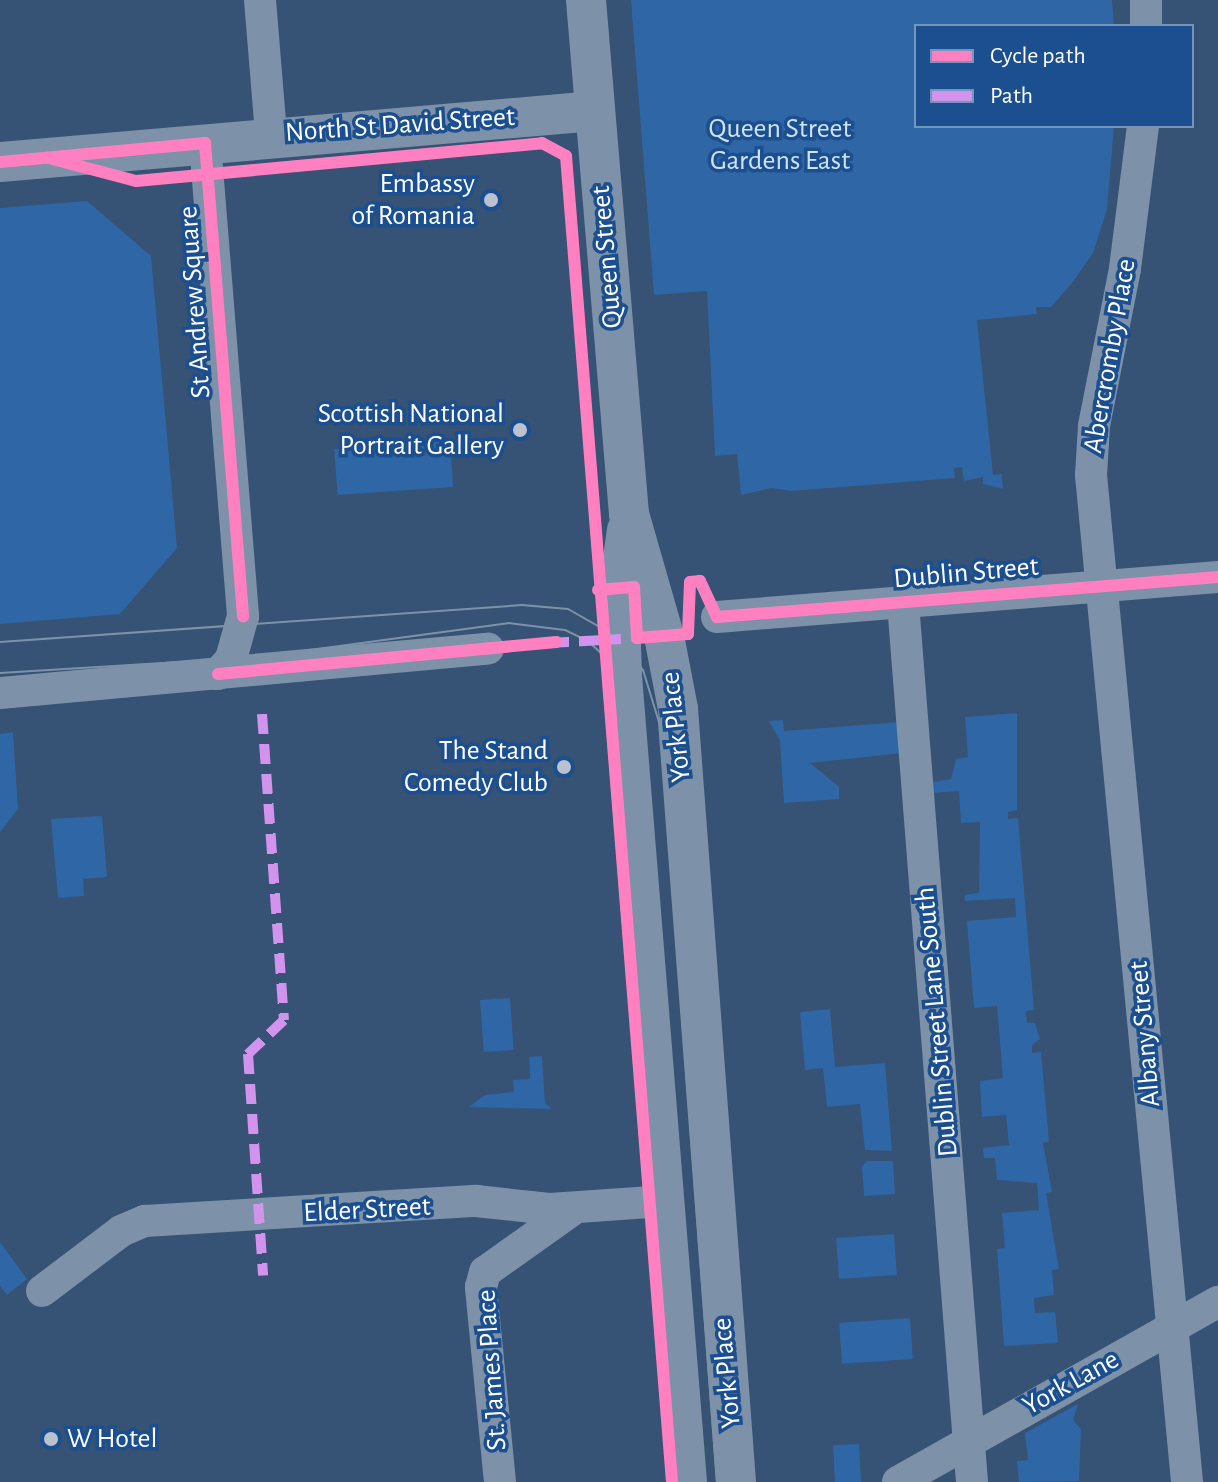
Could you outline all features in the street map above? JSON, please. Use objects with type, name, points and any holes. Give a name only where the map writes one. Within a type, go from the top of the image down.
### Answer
[{"type":"street","points":[[260,0],[271,135]]},
{"type":"street","name":"Queen Street","points":[[586,0],[629,514]]},
{"type":"street","points":[[1146,0],[1146,24]]},
{"type":"street","name":"North St David Street","points":[[205,143],[271,135],[595,111]]},
{"type":"street","name":"Abercromby Place","points":[[1102,586],[1091,449],[1125,269],[1143,128]]},
{"type":"street","points":[[0,162],[205,143]]},
{"type":"street","name":"St Andrew Square","points":[[205,143],[243,616],[231,659],[218,674]]},
{"type":"street","name":"York Place","points":[[629,514],[664,636],[678,709],[736,1482]]},
{"type":"street","name":"York Place","points":[[629,514],[619,588],[622,676],[687,1482]]},
{"type":"street","name":"Dublin Street","points":[[717,617],[1218,577]]},
{"type":"street","name":"Albany Street","points":[[1102,586],[1187,1482]]},
{"type":"street","name":"Dublin Street Lane South","points":[[903,603],[969,1441]]},
{"type":"street","points":[[0,693],[488,649]]},
{"type":"street","name":"Elder Street","points":[[42,1291],[121,1231],[145,1221],[476,1201],[575,1208],[713,1197]]},
{"type":"street","name":"St. James Place","points":[[500,1482],[481,1287],[485,1272],[575,1208]]},
{"type":"street","name":"York Lane","points":[[898,1482],[1218,1302]]},
{"type":"street","points":[[969,1441],[972,1482]]},
{"type":"green space","name":"Queen Street Gardens East","points":[[631,0],[1112,0],[1114,24],[914,24],[914,128],[1114,128],[1107,209],[1093,253],[1072,283],[1051,307],[1036,307],[1037,314],[977,320],[993,475],[1002,474],[1003,489],[983,484],[983,477],[964,481],[962,467],[954,468],[955,478],[791,491],[771,488],[741,495],[737,454],[715,456],[707,291],[654,295]]},
{"type":"green space","points":[[87,201],[151,256],[177,548],[120,614],[0,624],[0,208]]},
{"type":"green space","points":[[450,441],[453,487],[337,495],[334,449]]},
{"type":"green space","points":[[1017,713],[1017,810],[1008,812],[1008,819],[1018,818],[1034,1010],[1026,1011],[1027,1023],[1035,1023],[1040,1039],[1032,1045],[1032,1053],[1041,1052],[1049,1142],[1043,1143],[1052,1192],[1046,1193],[1059,1269],[1052,1270],[1054,1295],[1034,1298],[1035,1313],[1055,1312],[1058,1343],[1004,1346],[997,1249],[1005,1248],[1002,1213],[1039,1210],[1037,1183],[997,1180],[995,1158],[984,1158],[983,1148],[1009,1145],[1006,1115],[982,1117],[980,1081],[1003,1078],[997,1006],[974,1008],[967,921],[1016,917],[1015,898],[965,901],[965,895],[979,893],[980,822],[961,823],[959,791],[933,793],[932,782],[951,779],[956,759],[968,757],[965,717]]},
{"type":"green space","points":[[783,720],[784,731],[900,722],[902,753],[810,763],[839,787],[839,799],[784,803],[780,741],[769,721]]},
{"type":"green space","points":[[13,732],[18,809],[0,832],[0,734]]},
{"type":"green space","points":[[102,816],[107,877],[83,879],[84,896],[58,898],[51,819]]},
{"type":"green space","points":[[510,998],[514,1050],[484,1052],[480,1000]]},
{"type":"green space","points":[[830,1009],[835,1067],[885,1063],[892,1151],[865,1150],[860,1104],[827,1107],[823,1068],[805,1070],[800,1012]]},
{"type":"green space","points":[[542,1056],[545,1103],[552,1109],[469,1107],[485,1095],[514,1092],[513,1080],[530,1079],[529,1057]]},
{"type":"green space","points":[[867,1161],[893,1161],[895,1194],[864,1196],[862,1166]]},
{"type":"green space","points":[[894,1234],[897,1275],[839,1279],[836,1238]]},
{"type":"green space","points":[[0,1242],[27,1279],[7,1295],[0,1286]]},
{"type":"green space","points":[[910,1318],[913,1359],[842,1364],[839,1323]]},
{"type":"green space","points":[[1078,1404],[1073,1420],[1081,1429],[1079,1481],[1019,1482],[1017,1461],[1028,1460],[1025,1433]]},
{"type":"green space","points":[[859,1444],[861,1482],[835,1482],[833,1445]]},
{"type":"tram line","points":[[0,642],[522,605],[568,609],[621,639],[643,670],[659,722],[717,1482]]},
{"type":"tram line","points":[[0,673],[258,657],[508,623],[565,630],[588,641],[613,664],[639,707],[645,745],[701,1482]]},
{"type":"marked path","points":[[549,643],[621,639]]},
{"type":"marked path","points":[[262,714],[284,1020],[248,1054],[263,1275]]},
{"type":"cycle path","points":[[205,143],[243,616]]},
{"type":"cycle path","points":[[0,162],[205,143]]},
{"type":"cycle path","points":[[49,158],[136,181],[542,143],[566,156],[672,1482]]},
{"type":"cycle path","points":[[598,590],[634,587],[637,638],[688,634],[690,582],[700,581],[717,617],[1218,577]]},
{"type":"cycle path","points":[[218,674],[556,642]]},
{"type":"place","name":"Embassy of Romania","points":[[491,200]]},
{"type":"place","name":"Scottish National Portrait Gallery","points":[[520,430]]},
{"type":"place","name":"The Stand Comedy Club","points":[[564,767]]},
{"type":"place","name":"W Hotel","points":[[51,1439]]}]
